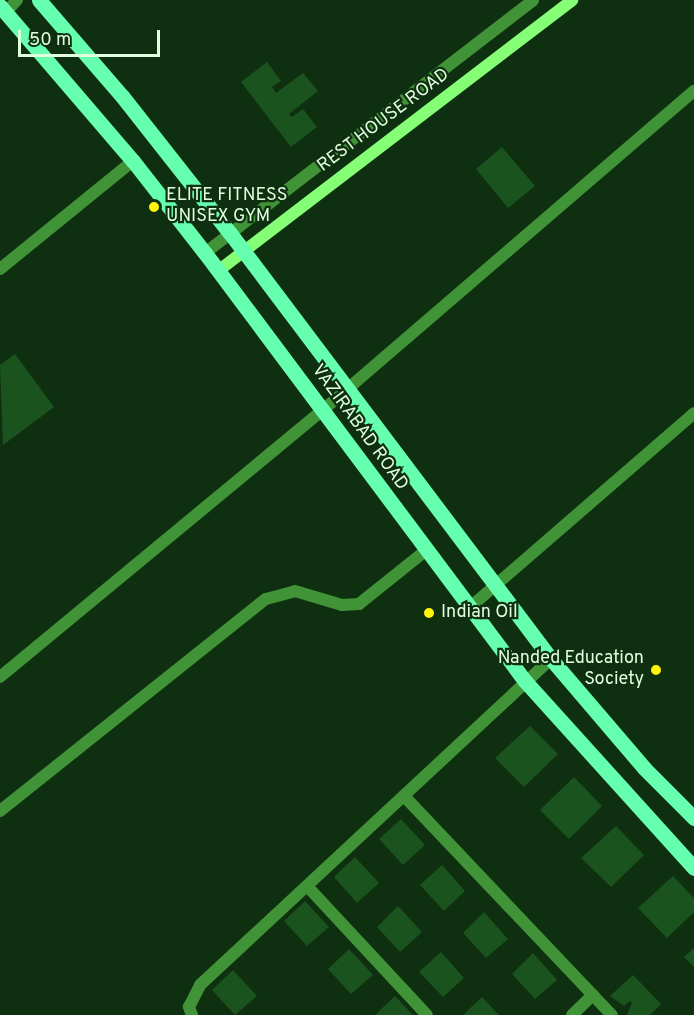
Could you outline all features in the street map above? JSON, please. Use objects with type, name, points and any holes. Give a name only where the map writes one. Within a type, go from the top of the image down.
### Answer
[{"type":"main road","name":"VAZIRABAD ROAD","points":[[39,0],[123,96],[230,233],[345,391],[551,659],[644,768],[694,818]]},
{"type":"main road","name":"REST HOUSE ROAD","points":[[218,271],[572,0]]},
{"type":"main road","name":"VAZIRABAD ROAD","points":[[8,6],[205,253],[323,410],[424,552],[525,681],[694,868]]},
{"type":"street","points":[[205,253],[533,0]]},
{"type":"street","points":[[0,677],[323,410],[694,91]]},
{"type":"street","points":[[0,269],[133,161]]},
{"type":"street","points":[[468,609],[694,413]]},
{"type":"street","points":[[0,811],[266,599],[295,591],[342,605],[359,604],[424,552]]},
{"type":"street","points":[[192,1015],[189,1007],[200,985],[551,659]]},
{"type":"street","points":[[404,796],[612,1015]]},
{"type":"street","points":[[308,886],[427,1015]]},
{"type":"street","points":[[572,1015],[593,995]]},
{"type":"building","points":[[267,62],[281,81],[272,87],[276,93],[303,73],[318,91],[289,114],[292,117],[303,109],[317,127],[291,147],[241,82]]},
{"type":"building","points":[[502,147],[535,186],[508,208],[476,169]]},
{"type":"building","points":[[15,354],[54,407],[3,445],[0,365]]},
{"type":"building","points":[[530,726],[558,754],[524,787],[495,758]]},
{"type":"building","points":[[574,777],[602,806],[569,839],[540,810]]},
{"type":"building","points":[[401,819],[425,845],[403,865],[379,839]]},
{"type":"building","points":[[616,826],[644,855],[611,887],[581,858]]},
{"type":"building","points":[[355,857],[379,883],[357,903],[334,877]]},
{"type":"building","points":[[442,865],[465,891],[444,911],[420,885]]},
{"type":"building","points":[[673,876],[694,898],[694,912],[667,938],[638,908]]},
{"type":"building","points":[[305,901],[329,927],[307,946],[284,921]]},
{"type":"building","points":[[398,906],[422,932],[400,952],[377,927]]},
{"type":"building","points":[[484,912],[508,939],[486,958],[463,933]]},
{"type":"building","points":[[694,948],[694,967],[684,957]]},
{"type":"building","points":[[349,949],[373,975],[351,994],[328,969]]},
{"type":"building","points":[[441,952],[464,978],[443,997],[419,972]]},
{"type":"building","points":[[533,953],[557,980],[535,999],[512,974]]},
{"type":"building","points":[[233,970],[257,996],[235,1015],[212,990]]},
{"type":"building","points":[[633,975],[661,1004],[650,1015],[627,1015],[632,1003],[630,1001],[624,1006],[610,996]]},
{"type":"building","points":[[395,996],[413,1015],[375,1015]]},
{"type":"building","points":[[482,997],[499,1015],[463,1015]]},
{"type":"place","name":"ELITE FITNESS UNISEX GYM","points":[[154,207]]},
{"type":"place","name":"Indian Oil","points":[[429,613]]},
{"type":"place","name":"Nanded Education Society","points":[[656,670]]}]
